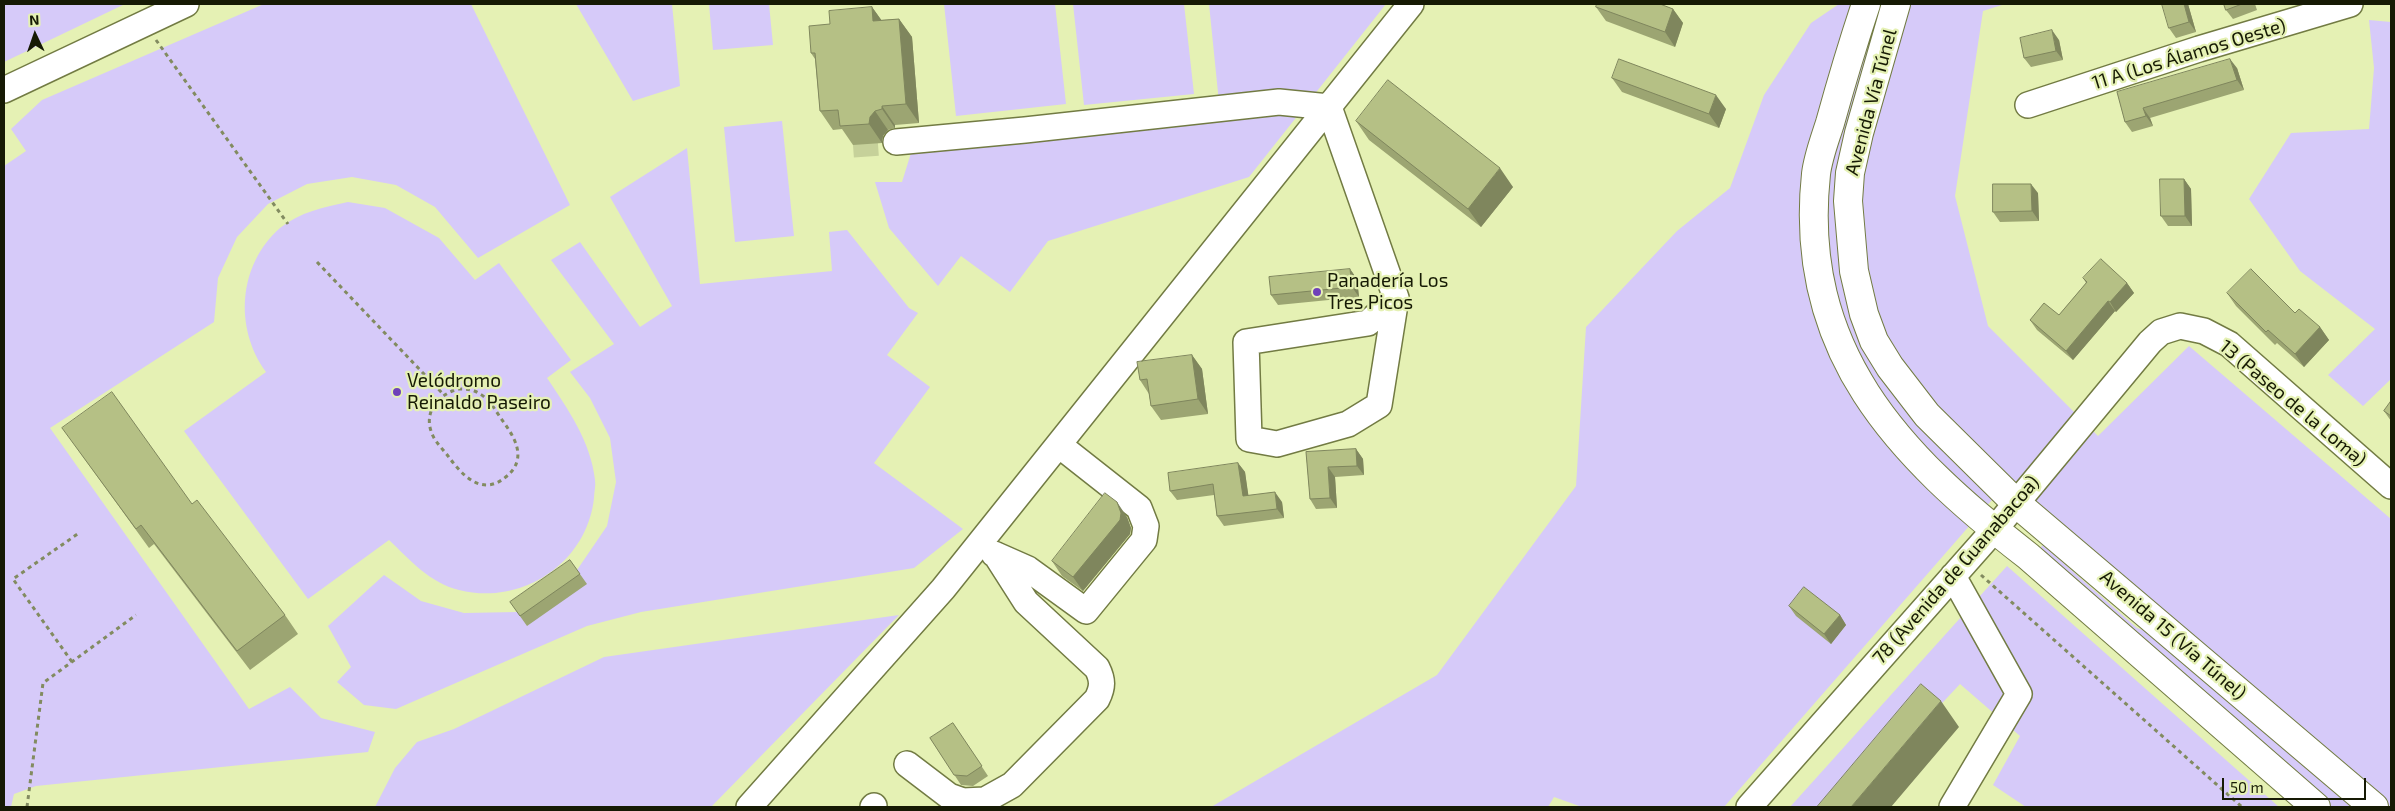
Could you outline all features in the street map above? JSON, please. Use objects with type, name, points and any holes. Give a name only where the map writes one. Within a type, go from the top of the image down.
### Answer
[{"type":"main road","name":"Avenida Vía Túnel","points":[[1866,4],[1816,172],[1814,232],[1819,277],[1827,315],[1835,338],[1858,383],[1892,430],[1914,457],[1925,466]]},
{"type":"main road","name":"Avenida Vía Túnel","points":[[1896,4],[1850,173],[1848,201],[1854,271],[1864,314],[1874,341],[1890,367],[1927,415],[1973,462]]},
{"type":"main road","name":"Avenida 15 (Vía Túnel)","points":[[1973,462],[2016,503],[2374,807]]},
{"type":"main road","name":"Avenida 15 (Vía Túnel)","points":[[1925,466],[1994,530],[2028,556],[2316,807]]},
{"type":"street","points":[[4,90],[186,4]]},
{"type":"street","points":[[763,801],[915,624],[987,551],[1059,445],[1411,4]]},
{"type":"street","name":"11 A (Los Álamos Oeste)","points":[[2028,105],[2199,49],[2350,4]]},
{"type":"street","points":[[896,142],[1279,102],[1329,107]]},
{"type":"street","points":[[1329,107],[1396,298],[1379,405],[1348,424],[1277,444],[1249,439],[1246,342],[1368,323],[1396,298]]},
{"type":"street","name":"13 (Paseo de la Loma)","points":[[2161,332],[2180,326],[2204,331],[2229,344],[2391,486]]},
{"type":"street","name":"78 (Avenida de Guanabacoa)","points":[[1749,807],[1994,530],[2134,360],[2161,332]]},
{"type":"street","points":[[987,551],[1028,569],[1086,612],[1144,540],[1146,526],[1139,508],[1059,445]]},
{"type":"street","points":[[907,764],[949,796],[963,801],[985,800],[1012,786],[1097,699],[1102,688],[1102,677],[1097,668],[1026,602],[987,551]]},
{"type":"street","points":[[1952,807],[2020,694],[1959,569]]},
{"type":"path","points":[[144,24],[288,224]]},
{"type":"path","points":[[317,262],[444,394]]},
{"type":"path","points":[[458,389],[469,389],[487,399],[516,439],[519,450],[513,470],[506,478],[496,483],[484,485],[473,482],[463,476],[435,440],[430,429],[430,418],[433,407],[444,394],[458,389]]},
{"type":"path","points":[[72,662],[13,579],[79,533]]},
{"type":"path","points":[[1959,569],[2242,807]]},
{"type":"path","points":[[27,807],[43,683],[136,614]]},
{"type":"shaded area","points":[[4,4],[125,4],[4,62]]},
{"type":"shaded area","points":[[264,4],[471,4],[570,205],[478,258],[435,207],[396,185],[352,177],[307,184],[268,204],[237,237],[218,278],[214,322],[50,428],[249,709],[290,687],[321,718],[375,732],[368,752],[36,786],[14,794],[11,807],[4,807],[4,166],[26,151],[11,129],[42,100]]},
{"type":"shaded area","points":[[576,4],[672,4],[680,86],[633,101]]},
{"type":"shaded area","points":[[709,4],[769,4],[773,45],[713,50]]},
{"type":"shaded area","points":[[944,4],[1055,4],[1066,104],[956,116]]},
{"type":"shaded area","points":[[1073,4],[1184,4],[1194,94],[1084,105]]},
{"type":"shaded area","points":[[1209,4],[1386,4],[1249,177],[1048,241],[1010,292],[961,256],[938,286],[889,228],[875,182],[902,182],[911,153],[1221,122]]},
{"type":"shaded area","points":[[1839,4],[2005,4],[1983,11],[1955,196],[1988,326],[2098,436],[2189,346],[2391,519],[2391,807],[2005,485],[1724,807],[1582,807],[1554,797],[1548,807],[1211,807],[1437,675],[1576,486],[1586,327],[1677,231],[1730,188],[1764,95],[1811,23]]},
{"type":"shaded area","points":[[2369,20],[2391,22],[2391,379],[2363,406],[2328,375],[2375,329],[2300,271],[2249,199],[2291,133],[2369,129],[2374,68]]},
{"type":"shaded area","points":[[782,121],[794,236],[735,242],[724,127]]},
{"type":"shaded area","points":[[687,148],[700,284],[832,271],[829,232],[847,230],[909,308],[918,313],[887,355],[930,387],[874,463],[963,529],[914,568],[641,612],[587,626],[396,709],[364,705],[337,682],[351,667],[328,626],[384,575],[421,601],[464,613],[517,612],[577,570],[607,526],[616,482],[610,438],[590,398],[570,372],[614,344],[551,260],[580,242],[640,327],[672,306],[610,197]]},
{"type":"shaded area","name":"Velódromo Reinaldo Paseiro","points":[[348,202],[385,208],[439,238],[475,280],[499,263],[571,360],[547,378],[584,439],[593,466],[595,480],[594,498],[589,521],[579,542],[565,560],[548,574],[528,585],[506,592],[483,593],[449,587],[421,570],[389,540],[308,599],[184,431],[266,372],[256,355],[249,336],[245,317],[245,297],[249,278],[256,260],[266,243],[280,228],[304,214]]},
{"type":"shaded area","points":[[2043,545],[2137,628],[2155,634],[2353,807],[2332,807],[2039,549]]},
{"type":"shaded area","points":[[2007,566],[2279,807],[2026,807],[1993,785],[2020,736],[1960,684],[1845,807],[1790,807]]},
{"type":"shaded area","points":[[899,615],[711,807],[375,807],[395,768],[417,742],[454,729],[604,657]]},
{"type":"building","points":[[1597,4],[1660,4],[1673,9],[1665,32],[1596,7]]},
{"type":"building","points":[[2162,4],[2184,4],[2189,22],[2169,28]]},
{"type":"building","points":[[2224,4],[2242,4],[2226,10]]},
{"type":"building","points":[[872,7],[873,21],[899,19],[906,104],[882,106],[882,109],[875,111],[870,117],[869,124],[840,126],[838,110],[820,111],[815,53],[811,53],[809,26],[830,24],[829,11]]},
{"type":"building","points":[[2052,30],[2056,51],[2024,58],[2020,38]]},
{"type":"building","points":[[1619,59],[1716,95],[1709,114],[1612,78]]},
{"type":"building","points":[[2230,59],[2237,80],[2143,108],[2146,116],[2125,122],[2117,92]]},
{"type":"building","points":[[1388,80],[1500,168],[1468,209],[1356,121]]},
{"type":"building","points":[[2160,179],[2184,179],[2185,216],[2161,216]]},
{"type":"building","points":[[1993,184],[2031,184],[2032,211],[1993,212]]},
{"type":"building","points":[[2101,259],[2127,283],[2110,302],[2108,301],[2066,351],[2030,320],[2044,303],[2059,315],[2087,282],[2083,278]]},
{"type":"building","points":[[1350,269],[1352,287],[1271,295],[1269,277]]},
{"type":"building","points":[[2251,269],[2295,313],[2299,309],[2320,327],[2295,354],[2268,330],[2266,332],[2227,293]]},
{"type":"building","points":[[1192,355],[1198,399],[1151,406],[1147,379],[1140,380],[1137,362]]},
{"type":"building","points":[[112,392],[192,504],[197,500],[285,615],[237,651],[141,525],[136,529],[62,428]]},
{"type":"building","points":[[2391,401],[2391,416],[2384,411]]},
{"type":"building","points":[[1356,449],[1357,466],[1328,467],[1330,498],[1310,499],[1306,452]]},
{"type":"building","points":[[1238,463],[1243,496],[1275,492],[1277,509],[1217,516],[1213,484],[1170,491],[1168,473]]},
{"type":"building","points":[[1105,493],[1117,502],[1121,513],[1120,520],[1073,577],[1052,561]]},
{"type":"building","points":[[570,560],[580,574],[520,616],[510,602]]},
{"type":"building","points":[[1804,587],[1840,615],[1824,634],[1789,606]]},
{"type":"building","points":[[1921,684],[1941,701],[1851,807],[1817,807]]},
{"type":"building","points":[[953,723],[982,766],[967,776],[954,775],[930,738]]},
{"type":"tunnel","points":[[853,145],[896,142]]},
{"type":"place","name":"Panadería Los Tres Picos","points":[[1317,292]]},
{"type":"place","name":"Velódromo Reinaldo Paseiro","points":[[397,392]]}]
